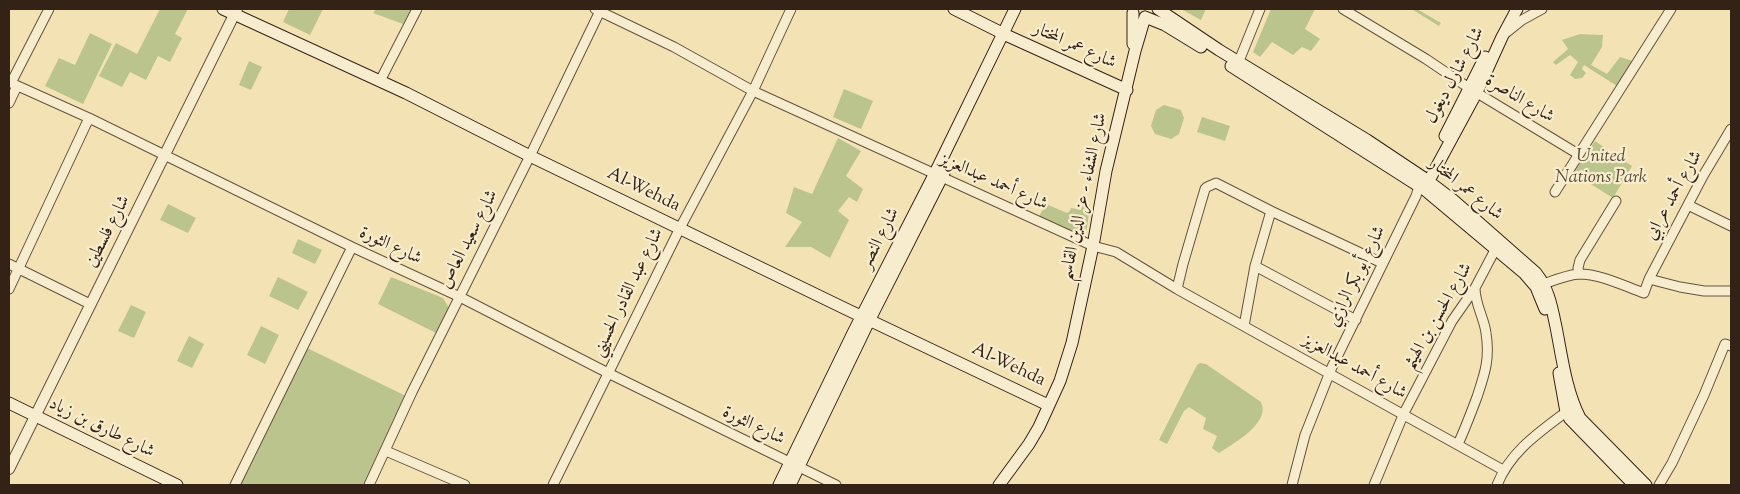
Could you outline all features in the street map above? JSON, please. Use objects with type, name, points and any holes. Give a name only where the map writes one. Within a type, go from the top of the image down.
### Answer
[{"type":"main road","name":"Al-Wehda","points":[[223,9],[236,12],[865,319],[1048,404]]},
{"type":"main road","name":"شارع عمر المختار","points":[[954,9],[1005,35],[1127,90]]},
{"type":"main road","name":"شارع النصر","points":[[779,485],[794,466],[865,319],[938,177],[1005,35],[1015,9]]},
{"type":"main road","name":"شارع النصر","points":[[1005,35],[1023,9]]},
{"type":"main road","name":"شارع عمر المختار","points":[[1158,9],[1237,65],[1351,141],[1423,186],[1453,200],[1536,273],[1547,313],[1566,412],[1575,426],[1634,485]]},
{"type":"main road","name":"شارع شارل ديغول","points":[[1473,90],[1509,9]]},
{"type":"main road","name":"شارع شارل ديغول","points":[[1423,186],[1517,9]]},
{"type":"main road","name":"شارع عمر المختار","points":[[1132,11],[1138,17],[1149,13],[1165,25],[1237,65]]},
{"type":"main road","points":[[1132,11],[1134,55]]},
{"type":"main road","points":[[1134,55],[1149,13]]},
{"type":"main road","points":[[1134,55],[1142,37],[1157,27],[1165,25]]},
{"type":"main road","name":"شارع الشفاء - عز الدين القاسم","points":[[1000,485],[1029,444],[1060,381],[1072,343],[1093,246],[1106,172],[1134,55]]},
{"type":"main road","name":"شارع عمر المختار","points":[[1423,186],[1540,285],[1552,307],[1567,379],[1576,411],[1591,430],[1646,485]]},
{"type":"main road","name":"شارع طارق بن زياد","points":[[9,403],[177,485]]},
{"type":"main road","name":"شارع النصر","points":[[790,485],[794,466]]},
{"type":"street","points":[[9,103],[12,84],[49,9]]},
{"type":"street","points":[[380,81],[417,9]]},
{"type":"street","name":"شارع أحمد عبدالعزيز","points":[[599,9],[674,47],[753,91],[938,177],[1093,246],[1116,252],[1177,289],[1503,470]]},
{"type":"street","name":"شارع سعيد العاص","points":[[369,485],[412,392],[530,156],[599,9]]},
{"type":"street","name":"شارع عبد القادر الحسيني","points":[[553,485],[680,228],[753,91],[791,9]]},
{"type":"street","points":[[1237,65],[1260,9]]},
{"type":"street","name":"شارع الناصرة","points":[[1342,9],[1578,154]]},
{"type":"street","name":"شارع شارل ديغول","points":[[1502,36],[1522,20],[1542,9]]},
{"type":"street","points":[[1555,192],[1671,9]]},
{"type":"street","name":"شارع فلسطين","points":[[9,469],[236,12]]},
{"type":"street","name":"شارع الثورة","points":[[12,84],[90,118],[352,247],[460,297],[608,373],[836,485]]},
{"type":"street","points":[[9,289],[90,118]]},
{"type":"street","name":"شارع أحمد عرابي","points":[[1649,279],[1731,129]]},
{"type":"street","points":[[1177,289],[1205,189],[1216,184],[1382,262]]},
{"type":"street","name":"شارع أبو بكر الرازي","points":[[1292,485],[1306,435],[1330,373],[1382,262],[1423,186]]},
{"type":"street","points":[[1579,274],[1580,260],[1616,201]]},
{"type":"street","points":[[1688,205],[1731,226]]},
{"type":"street","points":[[1244,326],[1255,266],[1271,211]]},
{"type":"street","points":[[235,485],[352,247]]},
{"type":"street","name":"شارع الحسن بن الهيثم","points":[[1374,485],[1404,414],[1452,322],[1475,288],[1496,248]]},
{"type":"street","points":[[9,264],[90,304]]},
{"type":"street","points":[[1255,266],[1356,320]]},
{"type":"street","points":[[1540,285],[1579,274],[1600,277],[1644,293],[1649,279],[1704,291],[1731,291]]},
{"type":"street","points":[[1458,444],[1470,419],[1486,372],[1488,353],[1486,330],[1475,298],[1475,288]]},
{"type":"street","points":[[1658,485],[1672,463],[1725,344],[1731,346]]},
{"type":"street","points":[[1497,485],[1503,470],[1530,439],[1566,412]]},
{"type":"street","points":[[386,451],[465,485]]},
{"type":"green space","points":[[160,9],[188,9],[175,34],[182,38],[170,62],[158,56],[146,80],[130,72],[122,87],[99,76],[116,43],[137,54]]},
{"type":"green space","points":[[289,9],[323,9],[310,35],[283,22]]},
{"type":"green space","points":[[376,9],[411,9],[403,24],[373,13]]},
{"type":"green space","points":[[1181,9],[1206,9],[1201,20]]},
{"type":"green space","points":[[1271,9],[1315,9],[1305,29],[1320,39],[1311,51],[1302,47],[1293,55],[1272,42],[1260,57],[1253,52]]},
{"type":"green space","points":[[1414,9],[1417,9],[1441,23],[1439,26]]},
{"type":"green space","points":[[90,33],[112,44],[83,104],[45,86],[59,58],[75,65]]},
{"type":"green space","points":[[1580,34],[1603,35],[1602,47],[1591,65],[1607,74],[1620,57],[1633,61],[1617,86],[1584,65],[1582,69],[1586,73],[1582,78],[1575,79],[1570,75],[1578,62],[1570,55],[1556,65],[1553,62],[1568,49],[1562,40]]},
{"type":"green space","points":[[249,61],[262,67],[251,90],[239,85]]},
{"type":"green space","points":[[844,89],[873,101],[861,129],[833,117]]},
{"type":"green space","points":[[1164,105],[1181,110],[1184,118],[1179,134],[1171,139],[1155,134],[1151,126],[1156,110]]},
{"type":"green space","points":[[1202,117],[1230,126],[1225,141],[1197,132]]},
{"type":"green space","points":[[838,138],[861,151],[846,176],[863,189],[857,202],[849,197],[838,211],[849,220],[830,258],[811,247],[785,247],[802,222],[786,213],[794,187],[812,194]]},
{"type":"green space","name":"United Nations Park","points":[[1595,141],[1632,166],[1613,198],[1573,173]]},
{"type":"green space","points":[[1084,203],[1090,205],[1087,228],[1081,233],[1074,235],[1038,218],[1046,204],[1067,213],[1071,208],[1081,210]]},
{"type":"green space","points":[[168,204],[196,218],[188,233],[160,220]]},
{"type":"green space","points":[[298,239],[322,250],[315,264],[292,253]]},
{"type":"green space","points":[[278,277],[308,292],[298,310],[269,296]]},
{"type":"green space","points":[[391,277],[443,298],[449,308],[438,334],[378,304]]},
{"type":"green space","points":[[131,305],[146,312],[134,338],[118,331]]},
{"type":"green space","points":[[261,326],[279,335],[265,364],[247,355]]},
{"type":"green space","points":[[189,336],[204,344],[192,368],[177,361]]},
{"type":"green space","points":[[305,347],[408,397],[365,485],[238,485]]},
{"type":"green space","points":[[1200,363],[1206,364],[1261,402],[1263,410],[1256,425],[1249,432],[1219,453],[1212,448],[1217,436],[1203,429],[1206,418],[1189,407],[1184,411],[1167,444],[1159,440],[1197,365]]}]
